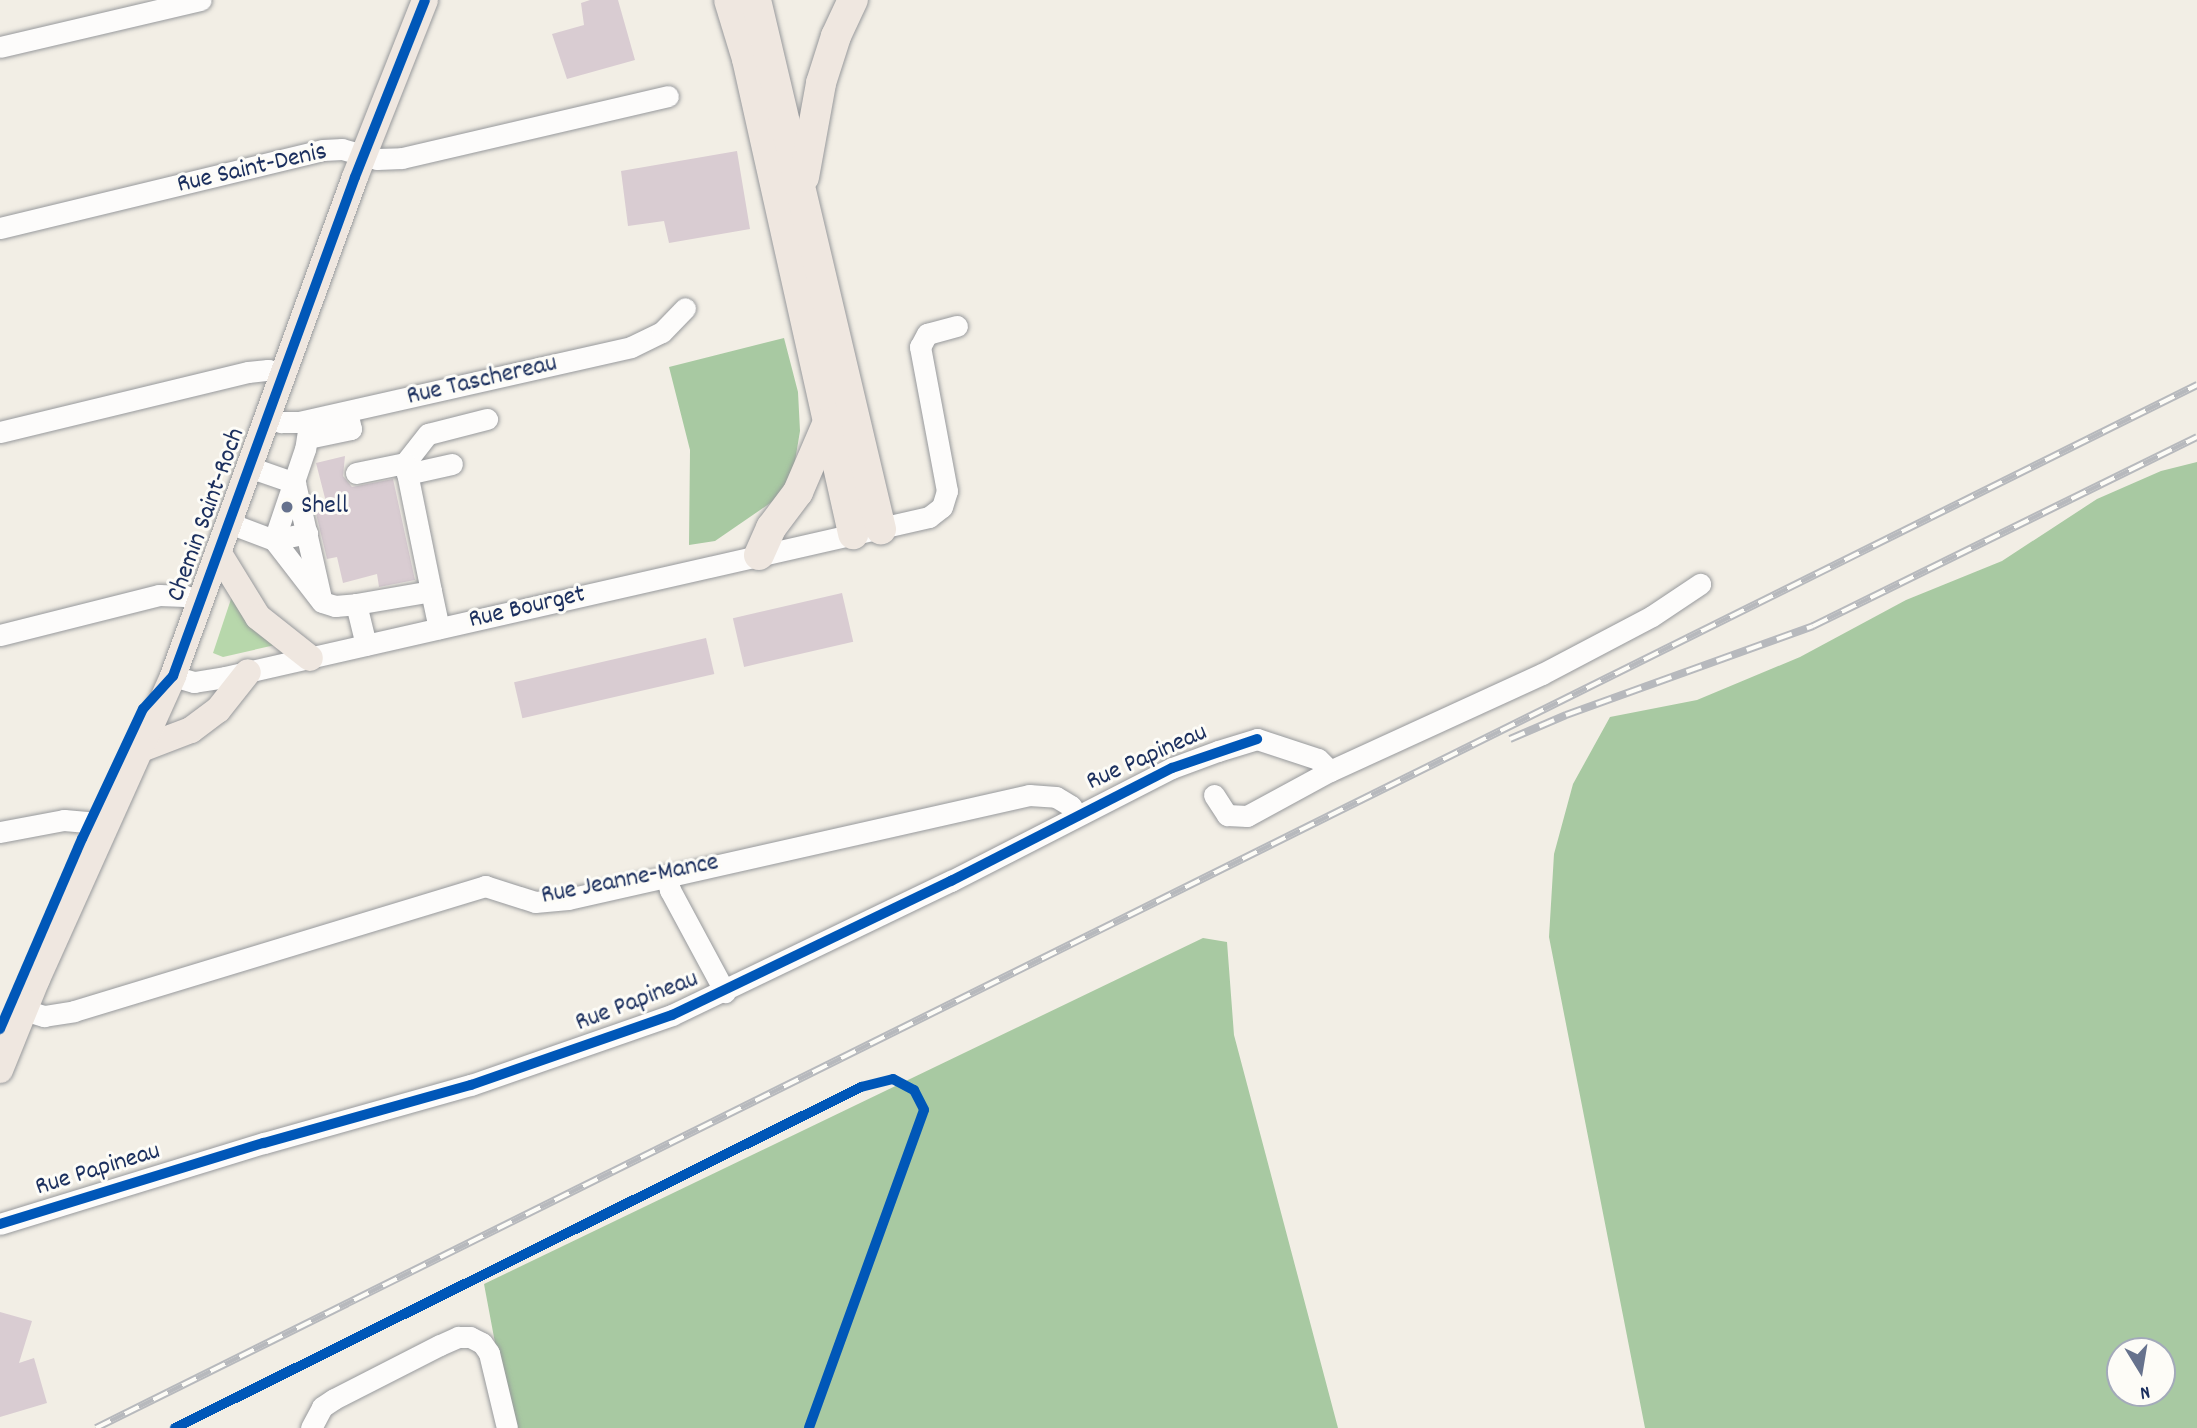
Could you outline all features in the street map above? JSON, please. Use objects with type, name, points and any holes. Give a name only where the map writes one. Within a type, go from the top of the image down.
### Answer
[{"type":"highway","points":[[729,0],[750,71],[828,422],[867,532]]},
{"type":"highway","points":[[756,0],[802,189],[867,532]]},
{"type":"highway","points":[[802,189],[821,83],[836,36],[853,0]]},
{"type":"highway","points":[[759,555],[771,528],[799,492],[828,422]]},
{"type":"main road","name":"Chemin Saint-Roch","points":[[0,1070],[24,1010],[173,676],[364,155],[425,0]]},
{"type":"main road","points":[[219,552],[258,617],[310,658]]},
{"type":"main road","points":[[141,750],[191,730],[218,710],[248,672]]},
{"type":"street","points":[[0,47],[121,9],[201,0]]},
{"type":"street","name":"Rue Saint-Denis","points":[[0,228],[323,150],[342,149],[377,159],[402,158],[668,96]]},
{"type":"street","name":"Rue Taschereau","points":[[267,417],[307,430],[347,412],[631,346],[662,332],[685,308]]},
{"type":"street","name":"Rue Bourget","points":[[173,676],[200,682],[248,672],[929,517],[944,502],[946,483],[920,347],[927,334],[957,327]]},
{"type":"street","points":[[0,432],[248,372],[268,370],[283,374]]},
{"type":"street","points":[[439,628],[406,468],[428,433],[487,419]]},
{"type":"street","points":[[274,540],[295,483],[307,430]]},
{"type":"street","points":[[356,473],[452,464]]},
{"type":"street","points":[[249,467],[295,483]]},
{"type":"street","points":[[295,483],[322,602]]},
{"type":"street","points":[[229,523],[274,540],[322,602],[335,606],[356,604],[392,600],[431,591]]},
{"type":"street","points":[[274,540],[307,533]]},
{"type":"street","points":[[1214,795],[1227,815],[1247,816],[1331,771],[1542,674],[1652,616],[1700,584]]},
{"type":"street","points":[[0,635],[159,595],[185,596],[200,601]]},
{"type":"street","points":[[392,600],[401,637]]},
{"type":"street","points":[[356,604],[366,645]]},
{"type":"street","name":"Rue Papineau","points":[[0,1224],[252,1147],[471,1085],[612,1038],[725,992],[1172,768],[1258,739],[1318,759],[1331,771]]},
{"type":"street","name":"Rue Jeanne-Mance","points":[[24,1010],[44,1016],[74,1011],[476,887],[485,886],[534,902],[549,902],[1029,795],[1056,797],[1071,806],[1077,815]]},
{"type":"street","points":[[0,832],[64,820],[87,822],[105,828]]},
{"type":"street","points":[[666,875],[670,890],[725,992]]},
{"type":"street","points":[[311,1428],[322,1408],[334,1399],[458,1337],[470,1337],[482,1343],[493,1363],[507,1428]]},
{"type":"green space","points":[[784,338],[798,392],[800,431],[794,467],[779,497],[715,541],[689,545],[690,450],[669,367]]},
{"type":"green space","points":[[2197,462],[2197,1428],[1645,1428],[1549,937],[1554,854],[1573,784],[1610,717],[1697,700],[1800,657],[1906,600],[2002,561],[2097,499],[2161,471]]},
{"type":"green space","points":[[233,593],[275,645],[223,657],[213,653]]},
{"type":"green space","points":[[1203,938],[1227,942],[1234,1035],[1338,1428],[511,1428],[484,1284]]},
{"type":"building","points":[[590,0],[618,0],[635,60],[567,79],[552,34],[584,25],[581,3]]},
{"type":"building","points":[[737,151],[750,229],[669,243],[664,221],[628,226],[621,171]]},
{"type":"building","points":[[345,456],[343,476],[352,487],[393,479],[415,580],[379,587],[377,574],[343,583],[337,557],[327,559],[314,505],[326,502],[316,463]]},
{"type":"building","points":[[842,593],[853,642],[744,667],[733,618]]},
{"type":"building","points":[[706,638],[714,674],[522,718],[514,682]]},
{"type":"building","points":[[0,1312],[32,1321],[19,1363],[34,1358],[47,1403],[0,1417]]},
{"type":"railway","points":[[96,1428],[2197,385]]},
{"type":"railway","points":[[1510,739],[1566,715],[1813,626],[2197,437]]},
{"type":"cycle path","points":[[0,1029],[82,839],[143,709],[173,676],[355,177],[425,0]]},
{"type":"cycle path","points":[[0,1224],[264,1143],[471,1085],[672,1015],[951,881],[1172,768],[1257,739]]},
{"type":"cycle path","points":[[175,1428],[861,1087],[893,1079],[914,1090],[924,1110],[809,1428]]},
{"type":"place","name":"Shell","points":[[287,507]]}]
